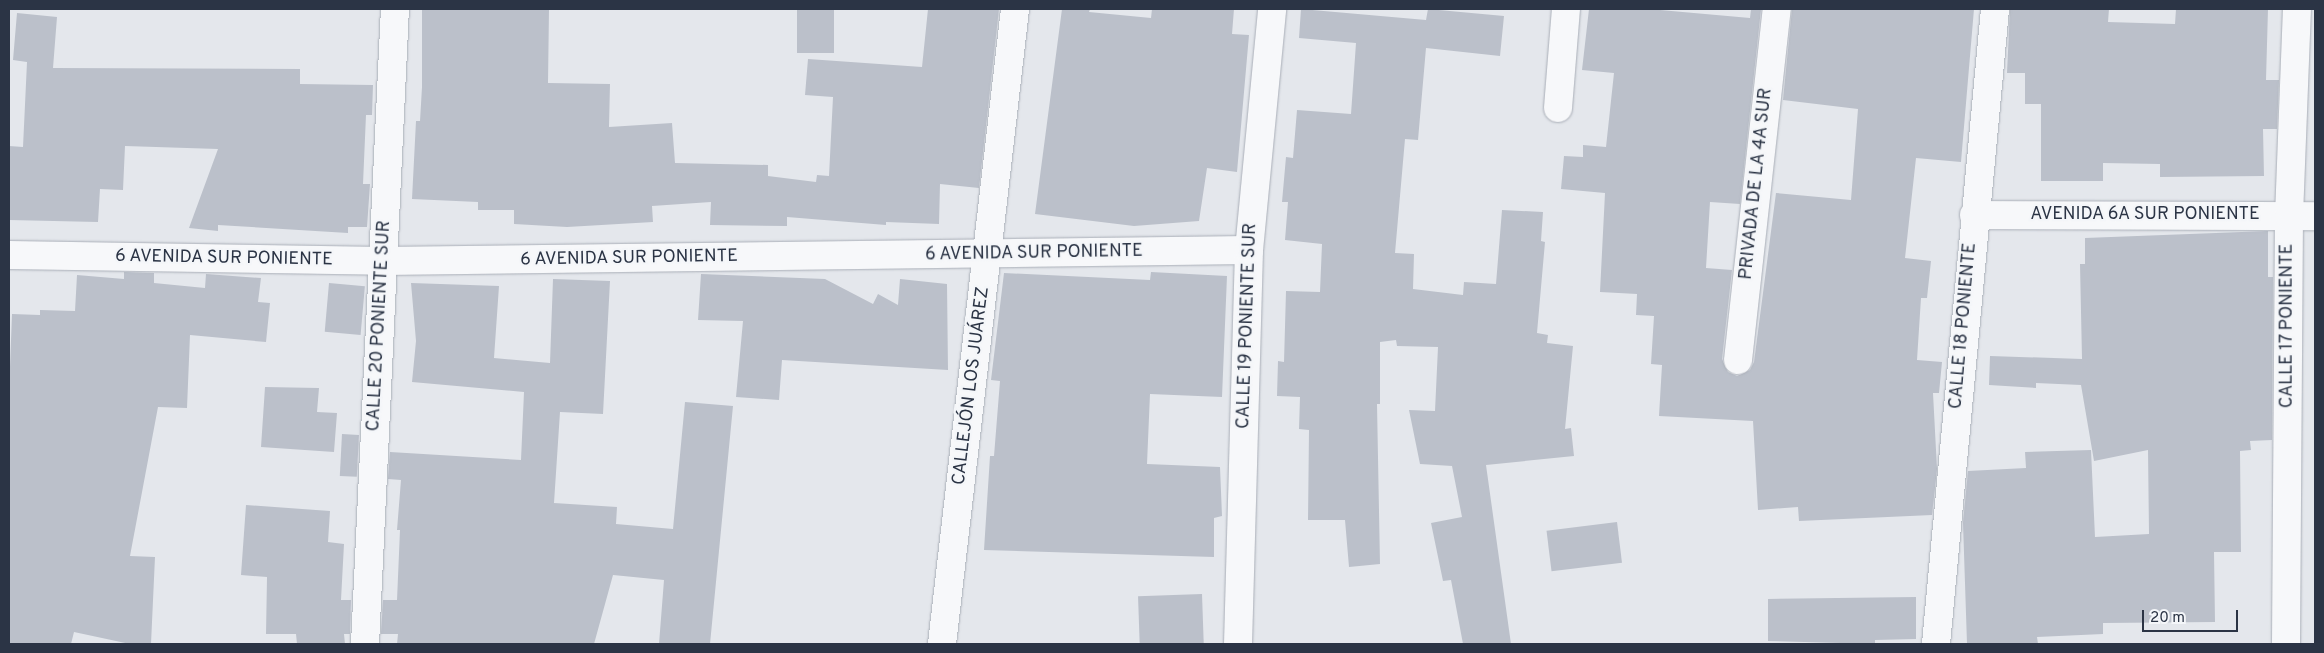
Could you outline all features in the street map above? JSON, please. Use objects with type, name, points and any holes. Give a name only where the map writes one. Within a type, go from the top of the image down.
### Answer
[{"type":"street","name":"CALLE 20 PONIENTE SUR","points":[[365,644],[395,9]]},
{"type":"street","name":"CALLEJÓN LOS JUÁREZ","points":[[942,644],[1015,9]]},
{"type":"street","name":"CALLE 19 PONIENTE SUR","points":[[1238,644],[1249,250],[1272,9]]},
{"type":"street","points":[[1558,108],[1566,9]]},
{"type":"street","name":"PRIVADA DE LA 4A SUR","points":[[1738,360],[1776,9]]},
{"type":"street","name":"CALLE 18 PONIENTE","points":[[1936,644],[1974,215],[1995,9]]},
{"type":"street","name":"CALLE 17 PONIENTE","points":[[2286,644],[2302,216],[2297,9]]},
{"type":"street","name":"AVENIDA 6A SUR PONIENTE","points":[[1974,215],[2302,216]]},
{"type":"street","name":"6 AVENIDA SUR PONIENTE","points":[[9,255],[383,261],[987,255],[1249,250]]},
{"type":"building","points":[[422,9],[549,9],[548,83],[610,84],[609,127],[672,123],[675,163],[768,165],[768,176],[816,182],[817,175],[829,176],[833,97],[805,95],[808,59],[922,67],[928,9],[999,9],[979,188],[940,184],[939,224],[886,222],[886,225],[787,217],[787,226],[710,225],[711,202],[652,206],[653,222],[567,227],[514,224],[514,210],[478,210],[478,202],[412,199],[416,121],[420,121],[422,87]]},
{"type":"building","points":[[797,9],[834,9],[834,53],[797,53]]},
{"type":"building","points":[[1062,9],[1090,9],[1089,12],[1151,18],[1152,9],[1234,9],[1232,34],[1249,35],[1237,172],[1207,168],[1199,221],[1134,226],[1035,214]]},
{"type":"building","points":[[1301,9],[1426,20],[1428,9],[1504,16],[1500,56],[1426,48],[1418,140],[1405,139],[1395,253],[1414,254],[1413,289],[1463,295],[1464,282],[1496,284],[1502,210],[1543,212],[1541,241],[1545,242],[1537,333],[1548,335],[1547,343],[1573,346],[1565,429],[1571,428],[1574,456],[1486,465],[1511,644],[1463,644],[1451,580],[1443,581],[1431,523],[1462,517],[1452,466],[1420,464],[1409,410],[1435,411],[1438,347],[1397,346],[1396,340],[1380,342],[1380,404],[1377,404],[1380,564],[1349,567],[1345,520],[1308,520],[1309,430],[1299,429],[1300,397],[1277,396],[1278,361],[1284,362],[1286,291],[1320,292],[1322,244],[1285,240],[1288,202],[1282,202],[1286,157],[1293,158],[1297,110],[1351,114],[1356,43],[1299,38]]},
{"type":"building","points":[[1589,9],[1649,9],[1750,18],[1751,9],[1761,9],[1740,204],[1710,202],[1706,268],[1732,270],[1722,359],[1728,372],[1737,376],[1750,370],[1754,362],[1776,193],[1851,200],[1858,109],[1783,100],[1792,9],[1974,9],[1961,162],[1916,158],[1905,258],[1931,261],[1927,298],[1921,298],[1917,360],[1942,362],[1939,393],[1933,393],[1937,469],[1932,515],[1799,521],[1798,507],[1758,510],[1753,421],[1659,416],[1662,365],[1651,364],[1654,316],[1636,315],[1637,294],[1600,292],[1605,193],[1561,189],[1564,156],[1583,157],[1583,145],[1606,147],[1614,73],[1582,70]]},
{"type":"building","points":[[2010,9],[2109,9],[2108,22],[2175,24],[2176,9],[2268,9],[2266,80],[2279,80],[2277,129],[2263,129],[2264,176],[2160,177],[2160,164],[2103,163],[2103,181],[2041,181],[2041,104],[2025,104],[2025,73],[2007,73]]},
{"type":"building","points":[[17,13],[57,17],[53,68],[300,69],[300,84],[373,85],[372,115],[366,115],[363,184],[370,184],[367,227],[348,227],[348,233],[218,225],[218,231],[189,228],[218,149],[125,146],[123,190],[100,189],[98,222],[9,220],[9,146],[23,147],[27,62],[13,60]]},
{"type":"building","points":[[2268,231],[2268,277],[2273,277],[2272,440],[2250,441],[2251,450],[2240,451],[2241,552],[2214,552],[2215,622],[2103,623],[2103,634],[2037,637],[2038,644],[1967,644],[1963,523],[1968,471],[2026,468],[2025,452],[2091,450],[2095,537],[2149,534],[2148,450],[2094,461],[2081,385],[2036,383],[2036,388],[1989,385],[1990,356],[2082,359],[2080,264],[2085,264],[2085,238]]},
{"type":"building","points":[[124,272],[154,273],[154,283],[205,288],[206,274],[261,278],[258,302],[270,303],[266,342],[190,335],[187,408],[158,407],[130,556],[155,557],[151,644],[130,644],[74,632],[71,644],[9,644],[9,393],[12,314],[40,315],[40,310],[75,311],[77,275],[124,279]]},
{"type":"building","points":[[1151,272],[1227,276],[1222,397],[1150,394],[1147,464],[1220,467],[1222,516],[1214,518],[1214,557],[984,550],[990,456],[994,456],[1000,381],[991,380],[1004,273],[1150,280]]},
{"type":"building","points":[[701,274],[825,279],[873,304],[878,294],[898,305],[900,279],[947,284],[948,370],[782,360],[779,400],[736,397],[743,321],[698,320]]},
{"type":"building","points":[[553,279],[610,281],[603,414],[560,412],[554,503],[617,507],[616,524],[673,529],[685,402],[733,406],[710,644],[659,644],[664,580],[613,575],[594,644],[397,644],[398,634],[381,634],[383,600],[397,600],[400,530],[397,530],[401,480],[388,479],[390,452],[521,460],[524,392],[412,382],[416,341],[411,283],[499,286],[494,358],[550,363]]},
{"type":"building","points":[[329,283],[365,286],[361,335],[325,332]]},
{"type":"building","points":[[265,387],[319,388],[317,412],[337,413],[334,452],[261,447]]},
{"type":"building","points":[[342,434],[359,435],[357,477],[340,476]]},
{"type":"building","points":[[246,505],[330,511],[328,542],[344,544],[341,600],[351,600],[350,634],[344,634],[345,644],[297,644],[296,634],[266,634],[267,577],[241,575]]},
{"type":"building","points":[[1617,522],[1622,563],[1552,571],[1547,531]]},
{"type":"building","points":[[1202,594],[1204,644],[1140,644],[1138,596]]},
{"type":"building","points":[[1916,597],[1916,639],[1875,640],[1875,644],[1768,641],[1768,599]]}]
